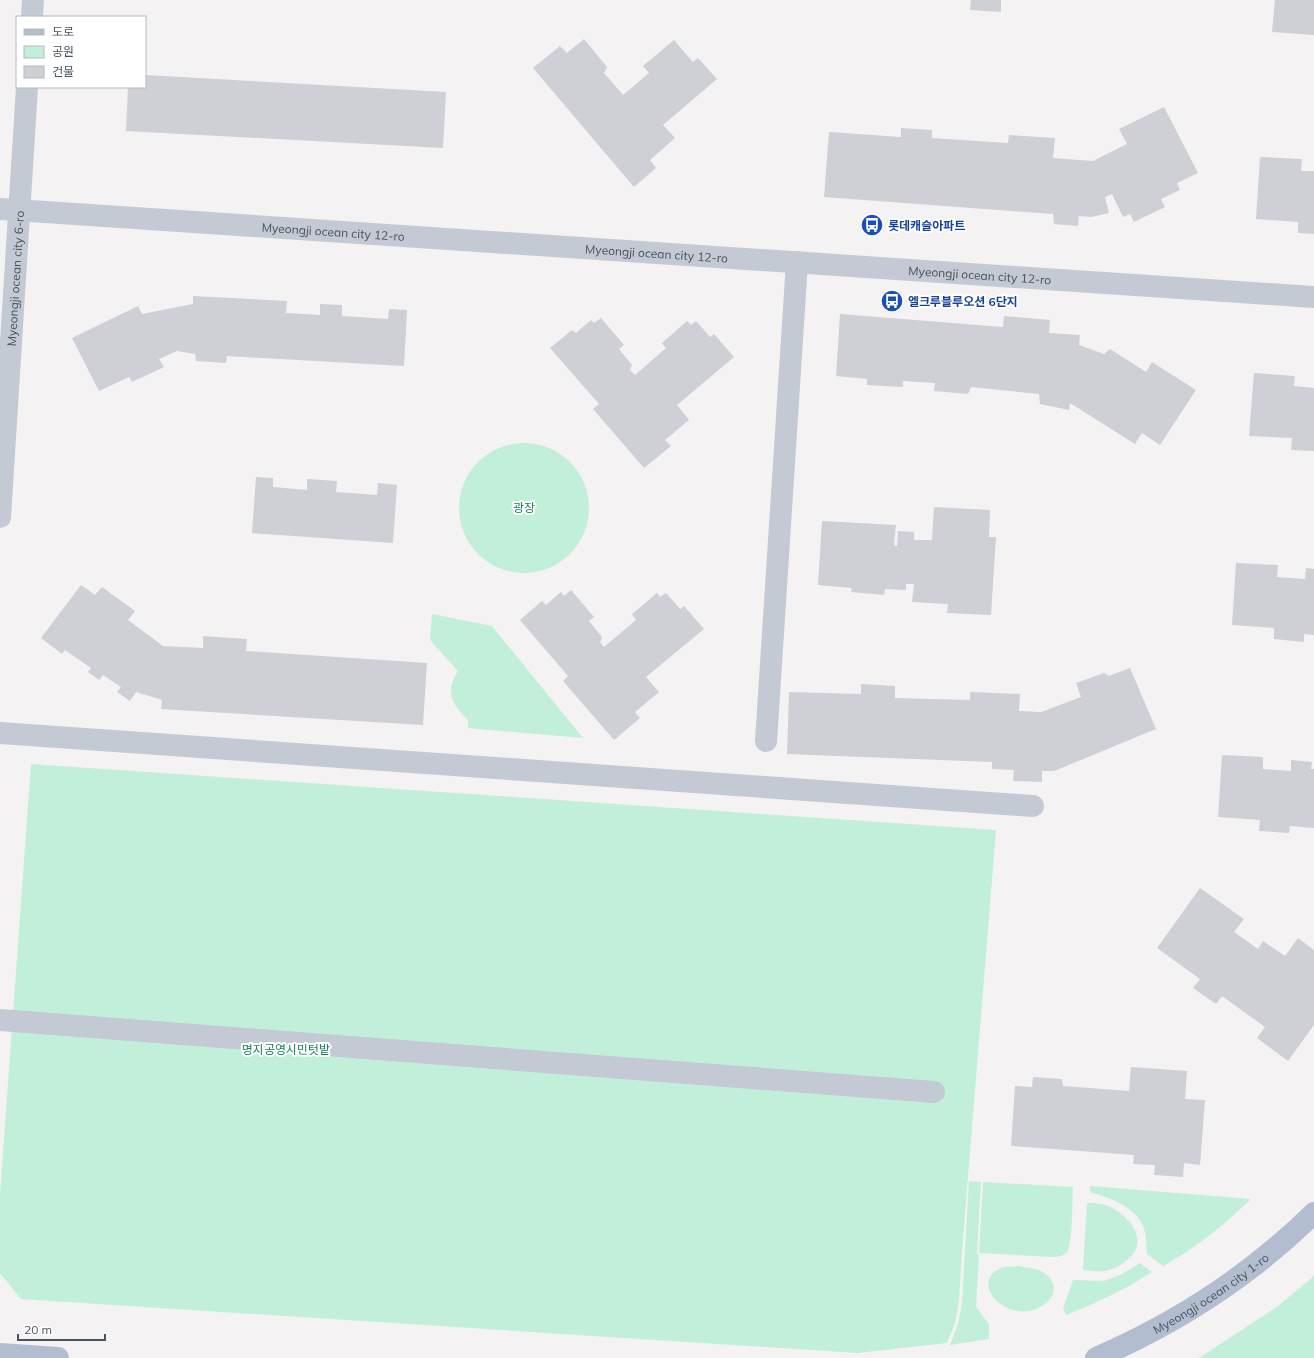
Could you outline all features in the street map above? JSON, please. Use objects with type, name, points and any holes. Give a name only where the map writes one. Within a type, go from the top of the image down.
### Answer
[{"type":"main road","name":"Myeongji ocean city 1-ro","points":[[1096,1358],[1125,1346],[1168,1323],[1213,1296],[1253,1266],[1301,1226],[1314,1213]]},
{"type":"main road","points":[[0,1354],[58,1358]]},
{"type":"street","points":[[32,16],[33,0]]},
{"type":"street","name":"Myeongji ocean city 6-ro","points":[[0,517],[10,210],[27,88]]},
{"type":"street","name":"Myeongji ocean city 12-ro","points":[[10,210],[1314,297]]},
{"type":"street","points":[[766,741],[798,262]]},
{"type":"street","points":[[0,733],[1033,806]]},
{"type":"street","points":[[0,1020],[934,1092]]},
{"type":"green space","name":"광장","points":[[530,443],[543,445],[555,450],[570,462],[582,477],[587,489],[589,508],[587,527],[582,539],[570,554],[555,566],[543,571],[518,573],[505,571],[493,566],[478,554],[466,539],[461,527],[459,502],[461,489],[466,477],[478,462],[493,450],[505,445]]},
{"type":"green space","points":[[432,614],[492,626],[583,738],[468,728],[468,720],[457,708],[452,697],[452,685],[458,671],[430,640]]},
{"type":"green space","name":"명지공영시민텃밭","points":[[31,764],[996,830],[959,1301],[955,1323],[947,1343],[858,1353],[21,1299],[0,1273],[0,1194]]},
{"type":"green space","points":[[969,1181],[981,1182],[976,1307],[989,1324],[989,1339],[950,1345],[958,1324],[962,1302]]},
{"type":"green space","points":[[983,1182],[1073,1187],[1071,1231],[1067,1252],[1060,1256],[1053,1257],[979,1253]]},
{"type":"green space","points":[[1090,1186],[1251,1199],[1209,1236],[1187,1252],[1163,1266],[1147,1254],[1144,1229],[1134,1213],[1121,1204],[1090,1192]]},
{"type":"green space","points":[[1087,1203],[1103,1204],[1116,1210],[1130,1222],[1134,1229],[1137,1237],[1137,1245],[1134,1253],[1125,1262],[1117,1267],[1102,1271],[1083,1270]]},
{"type":"green space","points":[[1140,1263],[1152,1272],[1110,1296],[1066,1315],[1063,1309],[1073,1280],[1104,1281],[1120,1275]]},
{"type":"green space","points":[[1019,1266],[1041,1271],[1052,1281],[1054,1290],[1053,1294],[1042,1306],[1029,1311],[1017,1311],[1006,1307],[996,1300],[990,1292],[988,1283],[992,1275],[1001,1268]]},
{"type":"green space","points":[[1314,1276],[1314,1358],[1199,1358],[1278,1306]]},
{"type":"building","points":[[971,0],[1001,0],[1001,12],[970,10]]},
{"type":"building","points":[[1275,0],[1314,0],[1314,35],[1272,32]]},
{"type":"building","points":[[584,39],[607,67],[604,73],[623,95],[649,73],[643,66],[674,40],[693,62],[698,58],[717,79],[663,125],[675,138],[650,160],[656,168],[634,187],[533,68],[560,46],[567,53]]},
{"type":"building","points":[[146,75],[446,92],[443,148],[126,131],[128,88],[146,88]]},
{"type":"building","points":[[1164,107],[1198,173],[1177,183],[1180,190],[1161,199],[1165,207],[1134,222],[1130,214],[1123,217],[1112,194],[1105,197],[1109,213],[1091,217],[1079,216],[1078,226],[1054,224],[1053,214],[824,197],[829,132],[901,137],[901,128],[932,130],[932,138],[1008,143],[1009,135],[1055,138],[1053,158],[1093,161],[1127,144],[1119,129]]},
{"type":"building","points":[[1260,157],[1302,159],[1301,171],[1314,171],[1314,234],[1298,233],[1298,222],[1256,219]]},
{"type":"building","points":[[193,296],[287,301],[286,313],[320,315],[320,304],[342,305],[342,316],[388,319],[389,309],[407,310],[404,366],[227,356],[226,363],[196,361],[195,354],[177,351],[159,359],[164,367],[132,382],[129,377],[99,391],[72,338],[138,306],[142,314],[193,304]]},
{"type":"building","points":[[840,314],[1003,327],[1004,316],[1050,320],[1049,333],[1080,335],[1079,345],[1104,354],[1110,349],[1146,372],[1152,362],[1196,390],[1160,445],[1142,433],[1135,444],[1070,403],[1069,410],[1040,404],[1039,394],[971,387],[968,394],[934,391],[935,383],[903,381],[903,387],[867,385],[867,379],[836,376]]},
{"type":"building","points":[[601,318],[624,345],[619,349],[632,365],[630,370],[635,375],[666,348],[662,343],[687,321],[691,325],[696,321],[710,337],[714,334],[734,357],[677,405],[689,420],[665,440],[671,446],[644,468],[593,409],[599,404],[550,348],[572,330],[576,333],[591,320],[594,323]]},
{"type":"building","points":[[1254,373],[1295,376],[1294,386],[1314,388],[1314,451],[1291,450],[1292,438],[1249,436]]},
{"type":"building","points":[[256,477],[273,478],[273,487],[307,490],[307,479],[337,481],[336,492],[377,495],[378,483],[397,485],[393,543],[252,533]]},
{"type":"building","points":[[934,507],[990,510],[989,537],[996,537],[991,615],[947,613],[948,604],[912,602],[914,584],[906,584],[906,590],[885,589],[884,595],[851,592],[852,588],[818,585],[822,521],[896,525],[894,545],[897,546],[898,531],[914,532],[914,540],[932,540]]},
{"type":"building","points":[[1236,563],[1278,565],[1277,577],[1305,579],[1306,568],[1314,569],[1314,635],[1304,634],[1304,642],[1274,639],[1274,628],[1232,625]]},
{"type":"building","points":[[81,585],[95,595],[102,587],[135,611],[128,620],[163,646],[203,648],[203,636],[247,639],[246,651],[427,663],[423,725],[161,709],[162,700],[136,692],[130,701],[117,692],[121,687],[103,675],[99,680],[88,672],[91,668],[65,650],[62,654],[41,638]]},
{"type":"building","points":[[571,590],[594,617],[589,621],[602,637],[600,642],[604,647],[636,620],[632,614],[657,593],[660,597],[666,593],[680,609],[684,606],[704,629],[646,677],[659,692],[635,712],[640,718],[614,740],[563,681],[568,676],[520,620],[542,601],[546,605],[561,592],[564,596]]},
{"type":"building","points":[[1130,668],[1156,729],[1054,771],[1042,771],[1042,782],[1013,781],[1014,770],[992,769],[992,762],[787,754],[789,692],[861,694],[861,684],[895,686],[895,698],[970,700],[970,692],[1020,694],[1019,711],[1041,712],[1081,697],[1076,683],[1104,673],[1109,676]]},
{"type":"building","points":[[1222,755],[1263,757],[1263,769],[1291,771],[1291,760],[1312,762],[1311,769],[1314,769],[1314,828],[1290,826],[1289,833],[1259,831],[1260,820],[1218,817]]},
{"type":"building","points":[[1200,888],[1244,919],[1234,932],[1258,949],[1263,941],[1285,956],[1298,938],[1314,950],[1314,1025],[1288,1061],[1257,1038],[1265,1027],[1222,996],[1216,1004],[1193,988],[1200,979],[1157,948]]},
{"type":"building","points":[[1131,1067],[1187,1071],[1185,1099],[1205,1100],[1200,1165],[1184,1163],[1183,1177],[1154,1175],[1155,1165],[1133,1164],[1134,1155],[1011,1146],[1015,1086],[1032,1087],[1033,1077],[1062,1079],[1063,1086],[1129,1091]]},
{"type":"place","name":"롯데캐슬아파트","points":[[872,225]]},
{"type":"place","name":"엘크루블루오션 6단지","points":[[892,301]]}]
